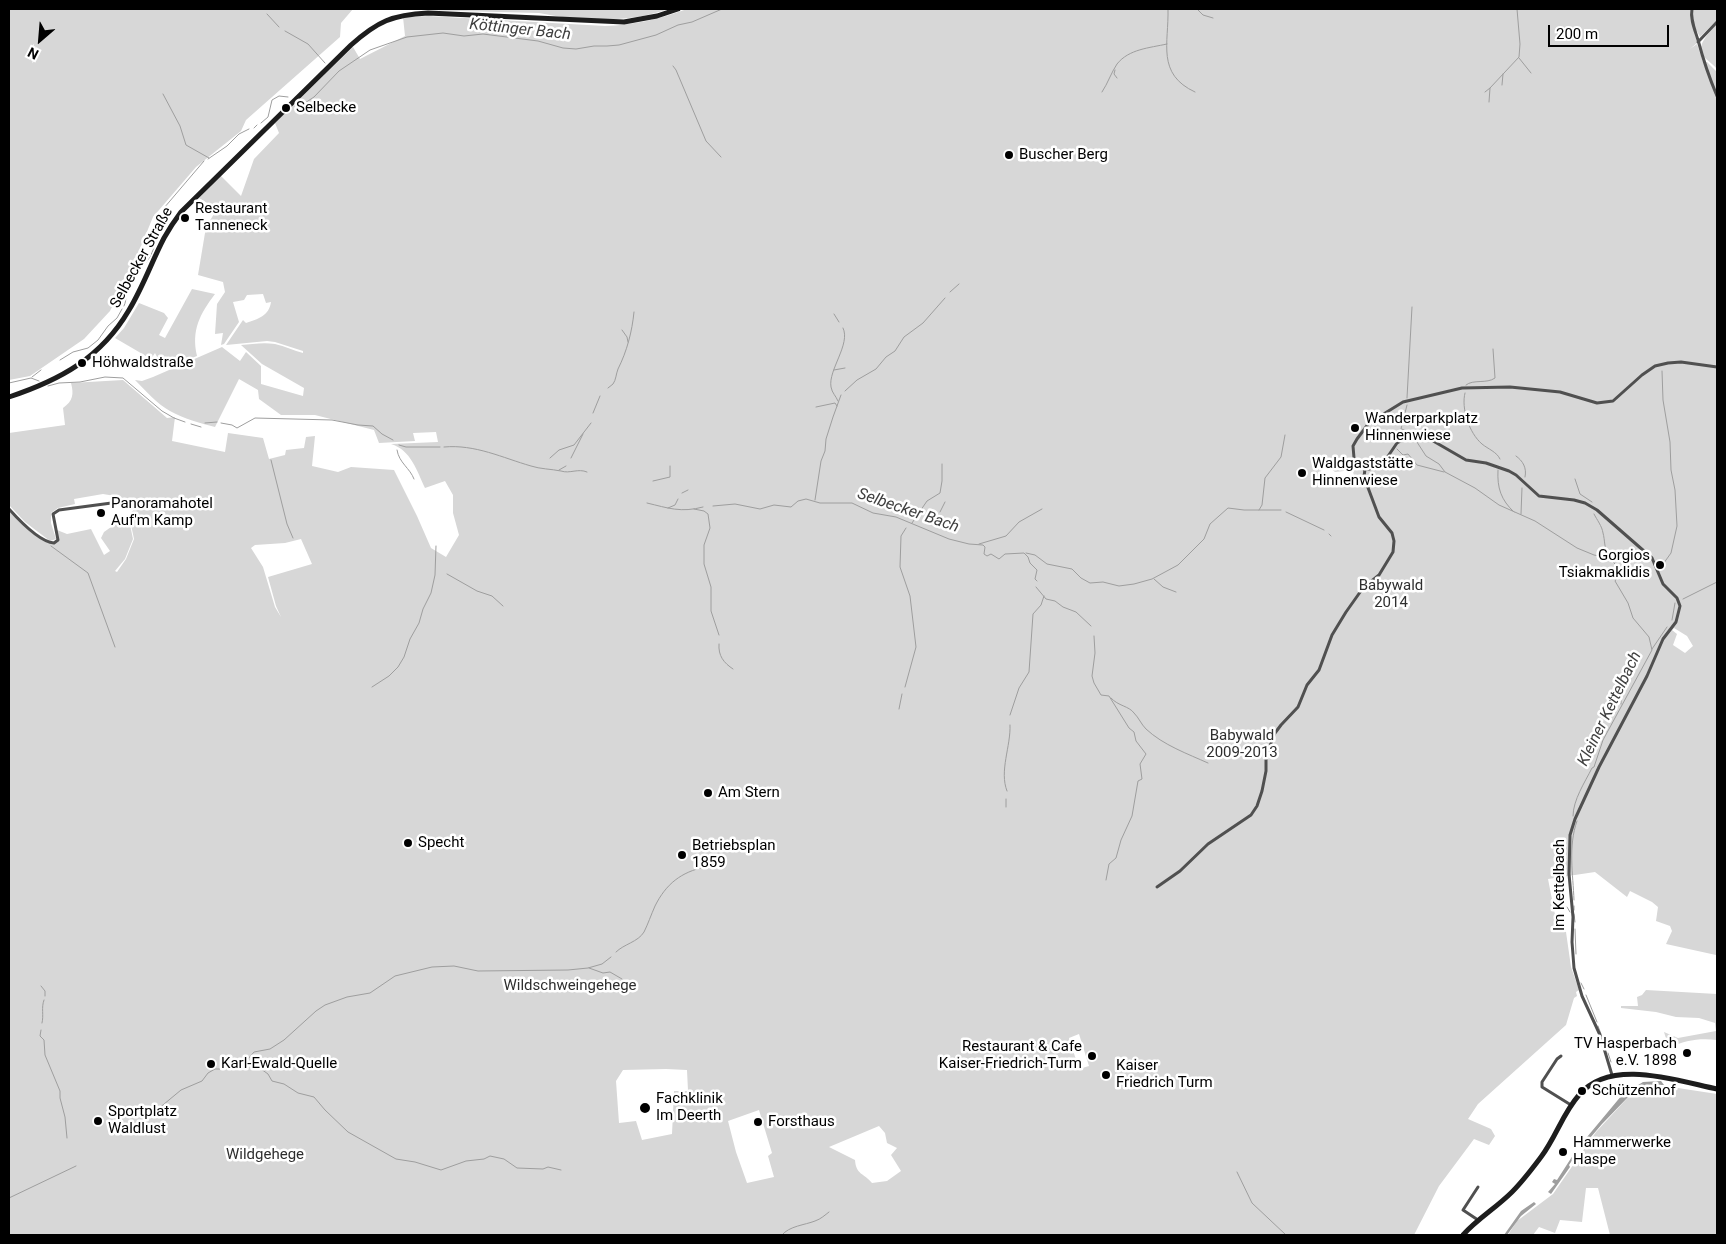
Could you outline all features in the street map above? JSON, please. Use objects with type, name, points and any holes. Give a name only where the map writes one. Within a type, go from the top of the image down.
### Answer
[{"type":"main road","name":"Selbecker Straße","points":[[9,397],[54,380],[70,371],[88,359],[109,338],[129,311],[164,238],[181,212],[368,30],[385,20],[410,14],[428,13],[624,22],[640,20],[678,9]]},
{"type":"main road","points":[[1463,1235],[1514,1189],[1551,1143],[1571,1105],[1582,1091],[1595,1082],[1612,1075],[1647,1075],[1717,1089]]},
{"type":"street","points":[[1692,9],[1691,14],[1702,58],[1717,96]]},
{"type":"street","points":[[1698,42],[1717,22]]},
{"type":"street","points":[[1157,887],[1180,871],[1208,844],[1251,816],[1260,800],[1265,780],[1268,749],[1275,733],[1298,707],[1307,685],[1319,670],[1332,635],[1346,612],[1363,588],[1379,575],[1390,559],[1394,547],[1392,533],[1378,517],[1364,477],[1365,469],[1354,458],[1354,446],[1357,439],[1369,423],[1403,402],[1462,388],[1484,386],[1510,387],[1560,392],[1597,403],[1613,401],[1655,366],[1681,362],[1717,367]]},
{"type":"street","name":"Im Kettelbach","points":[[1365,469],[1377,468],[1397,443],[1406,438],[1416,436],[1428,438],[1466,460],[1486,463],[1509,470],[1516,474],[1539,496],[1586,503],[1602,514],[1652,558],[1663,584],[1677,598],[1680,606],[1676,622],[1663,639],[1607,751],[1575,819],[1570,835],[1569,854],[1573,917],[1572,959],[1582,996],[1600,1035],[1612,1075]]},
{"type":"street","points":[[9,509],[34,532],[50,543],[54,543],[58,540],[52,514],[58,510],[119,502]]},
{"type":"street","points":[[1561,1056],[1557,1058],[1542,1082],[1542,1087],[1571,1105]]},
{"type":"street","points":[[1478,1187],[1463,1210],[1478,1220]]},
{"type":"green space","points":[[9,9],[353,9],[341,23],[340,37],[246,120],[241,131],[196,167],[153,217],[137,256],[110,311],[84,339],[30,376],[9,380]]},
{"type":"green space","points":[[416,9],[669,9],[637,17],[605,20],[539,13]]},
{"type":"green space","points":[[687,9],[1717,9],[1717,20],[1700,37],[1694,26],[1697,43],[1690,49],[1697,44],[1703,62],[1707,62],[1717,72],[1716,955],[1666,944],[1672,931],[1670,926],[1656,921],[1658,907],[1630,891],[1627,897],[1595,872],[1548,879],[1556,920],[1566,932],[1571,967],[1579,990],[1576,992],[1577,996],[1574,998],[1566,1025],[1478,1104],[1468,1119],[1491,1129],[1495,1136],[1489,1145],[1474,1139],[1439,1186],[1414,1235],[9,1235],[9,511],[31,532],[50,543],[56,543],[57,530],[67,534],[91,529],[104,555],[110,551],[101,538],[104,532],[128,515],[133,539],[125,559],[115,571],[117,572],[126,559],[134,539],[129,515],[137,506],[136,502],[119,501],[115,496],[103,494],[74,499],[75,504],[58,508],[51,513],[51,523],[56,539],[50,541],[25,522],[9,505],[9,433],[65,425],[63,408],[72,397],[71,383],[123,380],[167,418],[175,417],[172,441],[225,452],[228,433],[263,438],[269,459],[285,455],[286,450],[304,448],[306,437],[315,436],[312,466],[338,472],[351,467],[394,470],[431,548],[446,557],[459,535],[453,513],[453,495],[445,481],[425,488],[413,462],[404,451],[391,444],[438,442],[436,432],[413,433],[415,441],[379,443],[374,430],[315,415],[281,415],[259,399],[258,390],[239,379],[215,427],[186,419],[170,411],[156,401],[135,380],[142,381],[153,377],[222,347],[240,361],[246,352],[261,366],[261,384],[303,396],[304,388],[262,364],[241,345],[271,343],[303,353],[303,351],[267,341],[226,345],[243,320],[246,323],[255,320],[268,311],[271,302],[266,303],[263,294],[247,295],[244,300],[233,302],[239,322],[224,344],[221,345],[223,333],[215,334],[217,304],[225,292],[223,282],[198,275],[206,227],[217,209],[199,198],[220,175],[241,196],[254,159],[279,133],[275,123],[353,47],[360,59],[405,36],[403,17],[429,16],[605,26],[657,19]],"holes":[[[1327,465],[1335,472],[1353,470],[1354,478],[1333,481],[1333,476],[1322,477],[1322,469]],[[301,539],[312,564],[268,577],[281,617],[275,607],[263,567],[251,548],[255,545],[285,543]],[[1674,628],[1687,636],[1693,646],[1685,653],[1673,645],[1677,634],[1672,630]],[[1079,1034],[1089,1066],[1079,1069],[1069,1038]],[[623,1070],[687,1070],[688,1091],[674,1091],[672,1134],[642,1140],[636,1121],[619,1123],[616,1081]],[[759,1110],[772,1153],[768,1156],[774,1177],[747,1183],[728,1121]],[[879,1126],[885,1133],[887,1143],[897,1148],[891,1155],[901,1171],[887,1181],[872,1183],[857,1169],[855,1160],[829,1147]]]},
{"type":"green space","points":[[1717,24],[1717,69],[1705,58],[1701,49],[1704,40]]},
{"type":"green space","points":[[192,289],[215,294],[205,308],[198,323],[195,338],[197,356],[163,369],[155,353],[151,359],[115,338],[124,328],[139,303],[164,313],[168,318],[159,335],[165,338]]},
{"type":"green space","points":[[1646,990],[1717,994],[1717,1040],[1693,1040],[1669,1048],[1664,1032],[1678,1038],[1716,1031],[1715,1023],[1699,1018],[1676,1017],[1656,1012],[1621,1008],[1621,1006],[1638,1006],[1637,997]]},
{"type":"green space","points":[[1665,1086],[1717,1094],[1717,1235],[1610,1235],[1598,1188],[1586,1188],[1582,1222],[1560,1220],[1555,1233],[1539,1227],[1533,1235],[1508,1235],[1517,1221],[1553,1194],[1596,1132],[1633,1092]]},
{"type":"shaded area","points":[[1661,1081],[1664,1085],[1651,1085],[1633,1092],[1585,1144],[1582,1143],[1622,1095],[1643,1082]]},
{"type":"shaded area","points":[[1575,1152],[1577,1153],[1569,1165],[1570,1167],[1551,1194],[1548,1192],[1555,1184],[1552,1182],[1554,1179],[1557,1180]]},
{"type":"shaded area","points":[[1534,1202],[1536,1204],[1521,1216],[1507,1235],[1504,1235],[1521,1211]]},
{"type":"waterway","name":"Köttinger Bach","points":[[299,102],[305,103],[314,97],[339,71],[370,50],[407,37],[443,33],[464,36],[483,34],[538,41],[563,48],[576,49],[619,45],[656,35],[722,9]]},
{"type":"waterway","points":[[1168,9],[1167,56],[1170,67],[1174,76],[1183,85],[1195,92]]},
{"type":"waterway","points":[[1197,9],[1203,15],[1213,18]]},
{"type":"waterway","points":[[1489,102],[1490,88],[1519,57],[1520,44],[1517,9]]},
{"type":"waterway","points":[[267,14],[279,27]]},
{"type":"waterway","points":[[285,31],[308,44],[325,63]]},
{"type":"waterway","points":[[1102,92],[1117,64],[1127,55],[1167,44]]},
{"type":"waterway","points":[[1519,58],[1531,73]]},
{"type":"waterway","points":[[673,66],[706,141],[721,157]]},
{"type":"waterway","points":[[1115,70],[1114,74],[1117,78]]},
{"type":"waterway","points":[[1502,85],[1503,74]]},
{"type":"waterway","points":[[1485,92],[1490,88]]},
{"type":"waterway","points":[[163,94],[180,126],[186,145],[209,158]]},
{"type":"waterway","name":"Köttinger Bach","points":[[261,123],[268,117],[272,100],[279,96],[288,97]]},
{"type":"waterway","name":"Köttinger Bach","points":[[254,128],[257,125]]},
{"type":"waterway","name":"Köttinger Bach","points":[[208,159],[227,146],[239,134],[249,129]]},
{"type":"waterway","name":"Köttinger Bach","points":[[164,208],[204,161]]},
{"type":"waterway","name":"Köttinger Bach","points":[[160,232],[162,226]]},
{"type":"waterway","name":"Köttinger Bach","points":[[124,306],[128,282],[149,259],[159,236]]},
{"type":"waterway","points":[[950,292],[959,284]]},
{"type":"waterway","points":[[845,391],[857,380],[876,369],[886,357],[895,351],[904,337],[923,323],[945,298]]},
{"type":"waterway","name":"Kleiner Kettelbach","points":[[1407,398],[1412,307]]},
{"type":"waterway","name":"Köttinger Bach","points":[[60,360],[73,352],[88,348],[98,340],[108,326],[117,318],[122,309]]},
{"type":"waterway","points":[[608,388],[614,382],[626,348],[634,312]]},
{"type":"waterway","points":[[834,314],[839,322]]},
{"type":"waterway","points":[[838,401],[831,387],[831,380],[844,342],[845,334],[843,328]]},
{"type":"waterway","points":[[622,330],[628,342]]},
{"type":"waterway","points":[[1466,385],[1472,382],[1488,381],[1495,378],[1493,349]]},
{"type":"waterway","points":[[834,370],[845,368]]},
{"type":"waterway","name":"Köttinger Bach","points":[[32,377],[41,370]]},
{"type":"waterway","points":[[1661,567],[1671,553],[1677,526],[1670,442],[1663,400],[1662,371]]},
{"type":"waterway","name":"Selbecker Bach","points":[[48,386],[105,377],[123,378],[162,411],[185,422]]},
{"type":"waterway","name":"Selbecker Bach","points":[[9,383],[31,378],[39,381]]},
{"type":"waterway","points":[[1465,393],[1465,413],[1473,433],[1482,444],[1495,452],[1500,459]]},
{"type":"waterway","points":[[815,500],[826,439],[841,395]]},
{"type":"waterway","points":[[593,413],[600,396]]},
{"type":"waterway","points":[[816,407],[835,403],[837,406]]},
{"type":"waterway","name":"Kleiner Kettelbach","points":[[1407,405],[1401,429],[1411,433]]},
{"type":"waterway","name":"Selbecker Bach","points":[[221,423],[237,428],[255,418],[332,420],[373,426],[393,440]]},
{"type":"waterway","name":"Selbecker Bach","points":[[205,423],[217,422]]},
{"type":"waterway","points":[[550,458],[559,450],[574,445],[591,423]]},
{"type":"waterway","name":"Selbecker Bach","points":[[191,424],[201,427]]},
{"type":"waterway","points":[[1374,426],[1382,431],[1389,432],[1404,430]]},
{"type":"waterway","points":[[571,458],[583,434]]},
{"type":"waterway","points":[[1259,510],[1262,505],[1265,478],[1281,457],[1285,435]]},
{"type":"waterway","name":"Kleiner Kettelbach","points":[[1415,439],[1426,456],[1439,464],[1445,472],[1475,488],[1499,505],[1535,521],[1577,548],[1594,555],[1604,557],[1608,555],[1621,572],[1615,581],[1628,603],[1633,618],[1649,637],[1652,650],[1603,740],[1594,767],[1577,797],[1573,816]]},
{"type":"waterway","name":"Selbecker Bach","points":[[399,445],[406,447],[440,447]]},
{"type":"waterway","name":"Selbecker Bach","points":[[444,447],[467,448],[489,452],[538,468],[564,472],[587,472]]},
{"type":"waterway","points":[[1397,449],[1403,455],[1408,454],[1417,465],[1444,472]]},
{"type":"waterway","points":[[397,450],[398,455],[414,479]]},
{"type":"waterway","points":[[1516,456],[1524,465],[1525,477]]},
{"type":"waterway","points":[[271,460],[287,524],[293,538]]},
{"type":"waterway","points":[[912,523],[927,501],[940,493],[942,464]]},
{"type":"waterway","name":"Selbecker Bach","points":[[559,470],[566,466]]},
{"type":"waterway","points":[[653,481],[670,477],[670,466]]},
{"type":"waterway","points":[[1498,470],[1498,482],[1501,493],[1506,503],[1514,512]]},
{"type":"waterway","points":[[1575,479],[1580,494],[1592,502]]},
{"type":"waterway","points":[[1521,514],[1522,488]]},
{"type":"waterway","points":[[682,493],[688,490]]},
{"type":"waterway","points":[[668,508],[675,505],[678,499]]},
{"type":"waterway","name":"Selbecker Bach","points":[[713,506],[735,504],[760,509],[774,505],[791,507],[798,501],[806,499],[820,503],[852,503],[873,513],[896,517],[949,539],[983,545],[985,547],[984,554],[987,556],[991,554],[999,559],[1005,554],[1024,553],[1037,570],[1035,579],[1037,581]]},
{"type":"waterway","points":[[940,512],[945,502]]},
{"type":"waterway","name":"Selbecker Bach","points":[[647,503],[681,510],[703,507]]},
{"type":"waterway","points":[[1026,553],[1035,555],[1047,564],[1072,569],[1081,578],[1090,583],[1103,582],[1119,586],[1134,584],[1152,579],[1178,565],[1204,539],[1210,524],[1228,508],[1281,510]]},
{"type":"waterway","points":[[694,509],[708,514],[710,528],[704,545],[704,564],[711,587],[711,611],[719,635]]},
{"type":"waterway","points":[[979,544],[1006,536],[1019,522],[1042,509]]},
{"type":"waterway","points":[[1286,512],[1324,530]]},
{"type":"waterway","points":[[1594,514],[1602,528],[1608,554]]},
{"type":"waterway","points":[[905,687],[916,647],[910,596],[900,567],[901,536],[906,528]]},
{"type":"waterway","points":[[51,546],[88,573],[115,647]]},
{"type":"waterway","points":[[372,687],[389,676],[404,657],[431,593],[435,575],[436,546]]},
{"type":"waterway","points":[[447,574],[477,591],[492,596],[503,606]]},
{"type":"waterway","points":[[1154,579],[1163,587],[1176,592]]},
{"type":"waterway","points":[[1683,599],[1717,582]]},
{"type":"waterway","name":"Selbecker Bach","points":[[1036,587],[1046,599],[1055,601],[1063,607],[1076,612],[1091,626]]},
{"type":"waterway","points":[[1010,715],[1019,688],[1029,672],[1033,614],[1041,605],[1044,596]]},
{"type":"waterway","points":[[1672,620],[1675,603]]},
{"type":"waterway","points":[[1652,649],[1667,627]]},
{"type":"waterway","name":"Selbecker Bach","points":[[1094,636],[1095,653],[1092,676],[1094,683],[1101,695],[1109,696],[1129,728],[1134,732],[1136,741],[1146,754],[1140,764],[1142,779],[1138,781],[1132,816],[1121,840],[1116,858],[1109,864],[1106,880]]},
{"type":"waterway","points":[[719,644],[722,659],[733,669]]},
{"type":"waterway","points":[[1621,704],[1621,697],[1630,674]]},
{"type":"waterway","points":[[899,709],[902,694]]},
{"type":"waterway","points":[[1111,698],[1132,711],[1146,729],[1160,740],[1208,763]]},
{"type":"waterway","points":[[1007,791],[1004,775],[1010,725]]},
{"type":"waterway","points":[[1006,799],[1006,807]]},
{"type":"waterway","name":"Kleiner Kettelbach","points":[[1574,900],[1572,850],[1577,821]]},
{"type":"waterway","points":[[616,952],[635,941],[644,932],[659,898],[669,885],[689,872],[705,867]]},
{"type":"waterway","points":[[1567,907],[1570,912]]},
{"type":"waterway","name":"Kleiner Kettelbach","points":[[1574,914],[1575,922]]},
{"type":"waterway","name":"Kleiner Kettelbach","points":[[1575,929],[1576,954]]},
{"type":"waterway","points":[[152,1114],[181,1090],[202,1081],[208,1073],[215,1069],[222,1069],[247,1060],[254,1052],[270,1049],[284,1040],[325,1005],[347,997],[370,993],[395,976],[432,967],[454,966],[478,971],[568,970],[588,968],[602,964],[611,957]]},
{"type":"waterway","points":[[589,968],[603,973],[610,972],[622,979]]},
{"type":"waterway","name":"Kleiner Kettelbach","points":[[1581,983],[1584,989]]},
{"type":"waterway","points":[[41,986],[45,991],[45,996]]},
{"type":"waterway","name":"Kleiner Kettelbach","points":[[1586,995],[1597,1022]]},
{"type":"waterway","points":[[42,1023],[44,1000]]},
{"type":"waterway","name":"Kleiner Kettelbach","points":[[1598,1026],[1601,1034]]},
{"type":"waterway","points":[[41,1030],[40,1036],[44,1040],[45,1055],[60,1091],[67,1138]]},
{"type":"waterway","name":"Kleiner Kettelbach","points":[[1603,1037],[1606,1047]]},
{"type":"waterway","name":"Kleiner Kettelbach","points":[[1608,1053],[1611,1062]]},
{"type":"waterway","points":[[261,1069],[268,1074],[272,1081],[284,1084],[298,1093],[314,1097],[348,1132],[396,1159],[415,1162],[441,1170],[466,1161],[484,1159],[490,1156],[504,1159],[517,1168],[543,1169],[548,1167],[561,1170]]},
{"type":"waterway","points":[[9,1198],[76,1166]]},
{"type":"waterway","points":[[1237,1172],[1252,1203],[1286,1235]]},
{"type":"waterway","points":[[782,1235],[793,1228],[817,1220],[829,1212]]},
{"type":"place","name":"Selbecke","points":[[286,108]]},
{"type":"place","name":"Buscher Berg","points":[[1009,155]]},
{"type":"place","name":"Restaurant Tanneneck","points":[[185,218]]},
{"type":"place","name":"Höhwaldstraße","points":[[82,363]]},
{"type":"place","name":"Wanderparkplatz Hinnenwiese","points":[[1355,428]]},
{"type":"place","name":"Waldgaststätte Hinnenwiese","points":[[1302,473]]},
{"type":"place","name":"Panoramahotel Auf'm Kamp","points":[[101,513]]},
{"type":"place","name":"Gorgios Tsiakmaklidis","points":[[1660,565]]},
{"type":"place","name":"Am Stern","points":[[708,793]]},
{"type":"place","name":"Specht","points":[[408,843]]},
{"type":"place","name":"Betriebsplan 1859","points":[[682,855]]},
{"type":"place","name":"TV Hasperbach e.V. 1898","points":[[1687,1053]]},
{"type":"place","name":"Restaurant & Cafe Kaiser-Friedrich-Turm","points":[[1092,1056]]},
{"type":"place","name":"Karl-Ewald-Quelle","points":[[211,1064]]},
{"type":"place","name":"Kaiser Friedrich Turm","points":[[1106,1075]]},
{"type":"place","name":"Schützenhof","points":[[1582,1091]]},
{"type":"place","name":"Fachklinik Im Deerth","points":[[645,1108]]},
{"type":"place","name":"Sportplatz Waldlust","points":[[98,1121]]},
{"type":"place","name":"Forsthaus","points":[[758,1122]]},
{"type":"place","name":"Hammerwerke Haspe","points":[[1563,1152]]},
{"type":"park label","name":"Babywald 2014","points":[[1391,594]]},
{"type":"park label","name":"Babywald 2009-2013","points":[[1242,744]]},
{"type":"park label","name":"Wildschweingehege","points":[[570,986]]},
{"type":"park label","name":"Wildgehege","points":[[265,1155]]}]
